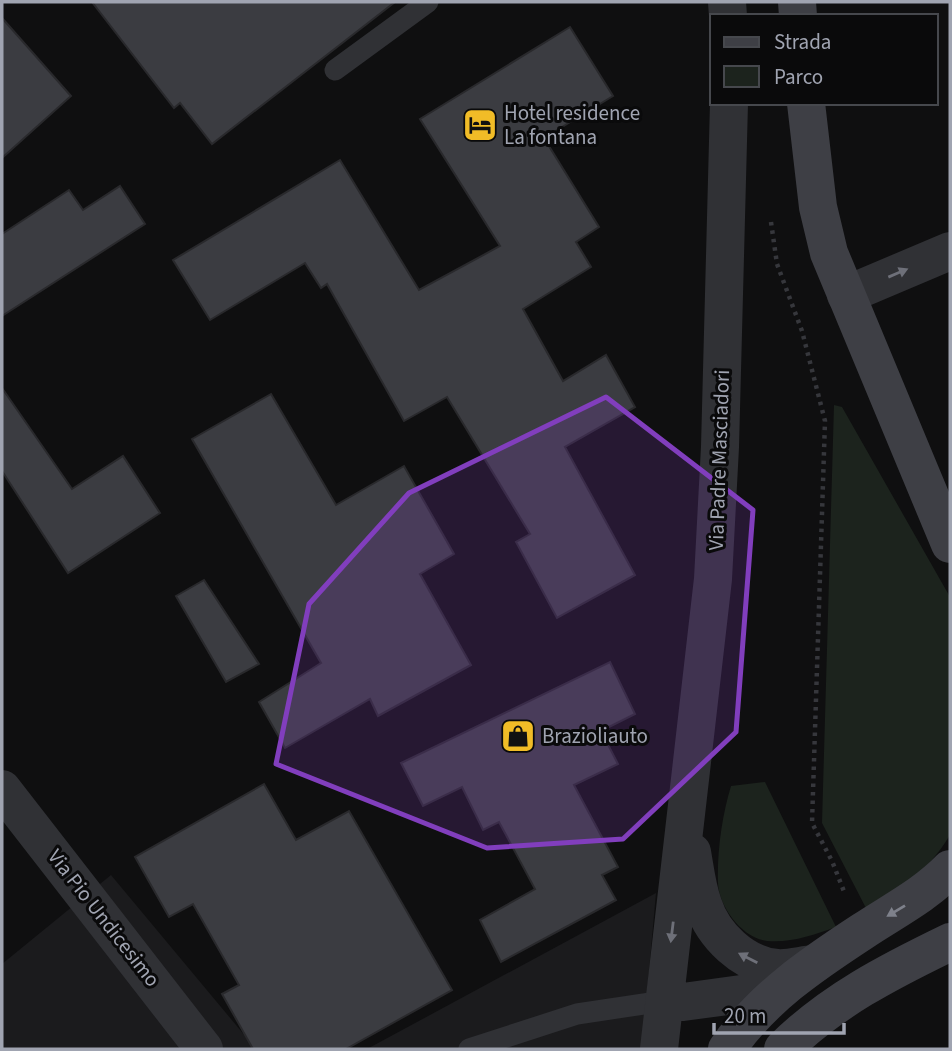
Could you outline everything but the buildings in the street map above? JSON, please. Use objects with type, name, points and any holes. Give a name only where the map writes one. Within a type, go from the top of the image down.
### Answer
[{"type":"main road","points":[[806,105],[813,174],[823,232],[846,295],[950,544]]},
{"type":"main road","points":[[924,479],[950,509]]},
{"type":"main road","points":[[727,1049],[751,1018],[779,989],[910,902],[950,869]]},
{"type":"main road","points":[[783,1049],[813,1021],[851,994],[892,970],[950,942]]},
{"type":"street","name":"Via Padre Masciadori","points":[[659,1049],[705,657],[717,522],[729,105]]},
{"type":"street","points":[[846,295],[950,251]]},
{"type":"street","name":"Via Pio Undicesimo","points":[[2,789],[204,1049]]},
{"type":"street","points":[[685,815],[703,905],[725,942],[741,955],[777,968],[814,964]]},
{"type":"street","points":[[664,1001],[683,1002],[779,989]]},
{"type":"lane","points":[[335,70],[428,2]]},
{"type":"lane","points":[[469,1049],[577,1014],[664,1001]]},
{"type":"path","points":[[769,212],[777,264],[802,331],[825,421],[812,823],[832,861],[849,906]]},
{"type":"highlighted area","points":[[606,397],[753,510],[736,732],[623,839],[487,848],[276,764],[309,604],[409,493]]},
{"type":"shaded area","points":[[111,875],[256,1049],[2,1049],[2,964]]},
{"type":"shaded area","points":[[656,893],[642,1049],[367,1049]]},
{"type":"green space","points":[[834,405],[842,407],[950,597],[950,835],[923,870],[867,910],[822,823]]},
{"type":"green space","points":[[765,782],[836,927],[794,940],[767,941],[758,939],[741,928],[727,911],[719,892],[718,859],[731,786]]},
{"type":"place","name":"Hotel residence La fontana","points":[[480,125]]},
{"type":"place","name":"Brazioliauto","points":[[518,736]]}]
